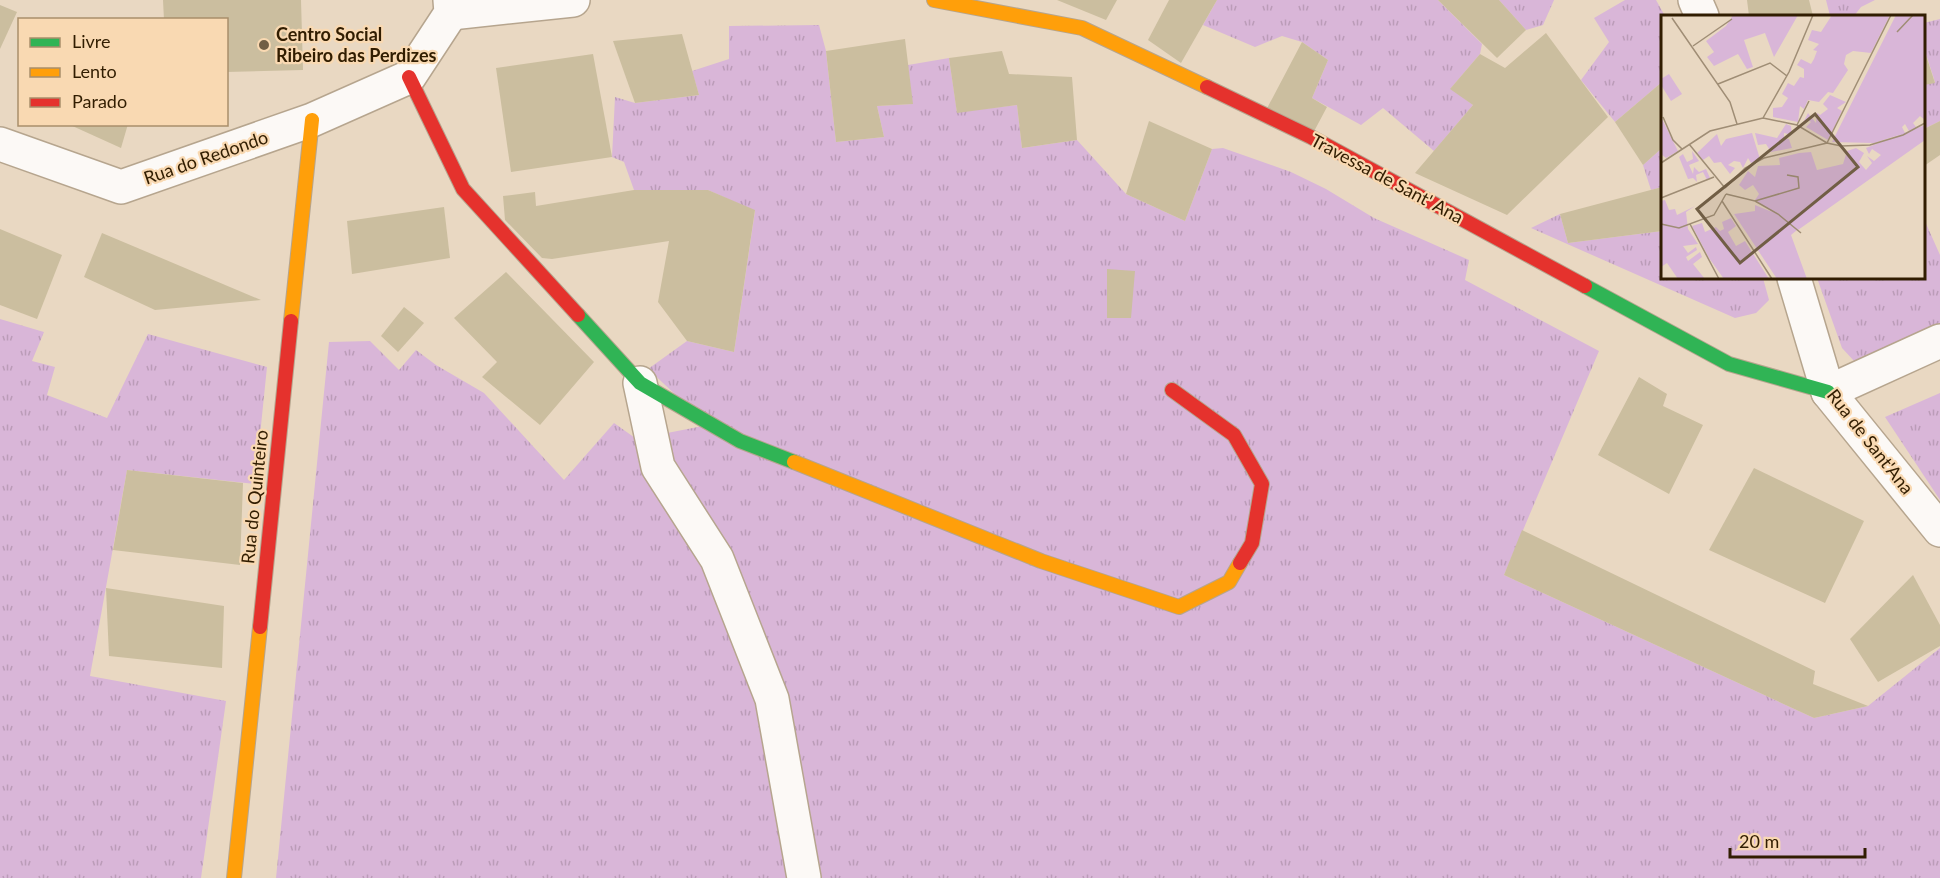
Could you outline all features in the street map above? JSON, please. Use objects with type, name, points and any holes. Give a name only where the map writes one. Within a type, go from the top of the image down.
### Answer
[{"type":"street","points":[[573,0],[451,6],[409,77],[463,189],[640,383],[740,441],[1041,561],[1179,608],[1229,582],[1252,543],[1262,484],[1234,435],[1172,390]]},
{"type":"street","name":"Travessa de Sant' Ana","points":[[934,0],[1082,28],[1311,137],[1729,364],[1828,392]]},
{"type":"street","points":[[1695,0],[1702,15]]},
{"type":"street","name":"Rua do Redondo","points":[[0,144],[121,188],[312,120],[409,77]]},
{"type":"street","name":"Rua do Quinteiro","points":[[234,878],[312,120]]},
{"type":"street","name":"Rua de Sant'Ana","points":[[1794,279],[1828,392],[1940,530]]},
{"type":"street","points":[[1828,392],[1940,341]]},
{"type":"street","points":[[640,383],[658,467],[717,559],[772,699],[804,878]]},
{"type":"green space","points":[[1217,0],[1438,0],[1482,44],[1480,54],[1451,88],[1473,105],[1434,151],[1383,108],[1361,125],[1312,98],[1328,60],[1302,42],[1282,36],[1255,47],[1203,25]]},
{"type":"green space","points":[[1499,0],[1554,0],[1543,25],[1526,30]]},
{"type":"green space","points":[[1625,0],[1656,0],[1664,15],[1661,15],[1661,83],[1615,122],[1581,80],[1609,42],[1594,18]]},
{"type":"green space","points":[[1826,0],[1875,0],[1861,7],[1855,15],[1830,15]]},
{"type":"green space","points":[[1940,19],[1940,121],[1925,128],[1925,85],[1935,82],[1925,51],[1925,23]]},
{"type":"green space","points":[[819,25],[826,51],[836,142],[884,137],[877,106],[912,104],[908,65],[949,58],[957,112],[1017,105],[1022,148],[1077,140],[1126,194],[1185,221],[1212,149],[1223,148],[1291,172],[1326,189],[1374,218],[1469,260],[1465,280],[1599,351],[1504,575],[1814,718],[1868,706],[1940,648],[1940,878],[817,878],[715,552],[662,434],[708,425],[648,369],[687,341],[734,352],[755,211],[708,190],[634,190],[624,162],[612,157],[615,97],[635,103],[699,95],[692,71],[729,59],[729,26]]},
{"type":"green space","points":[[1661,149],[1661,187],[1651,190],[1643,165]]},
{"type":"green space","points":[[1560,214],[1568,243],[1661,231],[1661,279],[1763,279],[1769,300],[1756,313],[1735,318],[1531,228]]},
{"type":"green space","points":[[1925,221],[1940,255],[1940,324],[1873,357],[1855,362],[1842,348],[1817,279],[1925,279]]},
{"type":"green space","points":[[0,319],[44,332],[32,361],[55,367],[47,395],[107,418],[148,334],[267,367],[255,484],[127,470],[90,676],[226,701],[201,878],[0,878]]},
{"type":"green space","points":[[370,341],[399,370],[416,350],[436,365],[484,393],[564,480],[614,423],[652,450],[756,686],[797,878],[276,878],[329,342]]},
{"type":"green space","points":[[1940,393],[1940,500],[1885,417]]},
{"type":"building","name":"Centro Social Ribeiro das Perdizes","points":[[163,0],[301,0],[303,70],[228,72],[228,18],[164,18]]},
{"type":"building","points":[[1057,0],[1117,0],[1106,20]]},
{"type":"building","points":[[1169,0],[1217,0],[1181,63],[1148,40]]},
{"type":"building","points":[[1438,0],[1499,0],[1526,30],[1497,58]]},
{"type":"building","points":[[1747,0],[1809,0],[1813,15],[1749,15]]},
{"type":"building","points":[[0,5],[17,12],[0,49]]},
{"type":"building","points":[[1546,33],[1608,117],[1507,215],[1415,173],[1473,105],[1450,89],[1480,54],[1505,68]]},
{"type":"building","points":[[682,34],[699,95],[635,103],[613,41]]},
{"type":"building","points":[[905,39],[913,104],[877,106],[884,137],[836,142],[826,51]]},
{"type":"building","points":[[1302,42],[1328,60],[1312,98],[1327,107],[1311,137],[1264,114]]},
{"type":"building","points":[[1002,51],[1009,74],[1072,77],[1077,140],[1022,148],[1017,105],[957,113],[949,58]]},
{"type":"building","points":[[1925,52],[1935,83],[1925,85]]},
{"type":"building","points":[[593,54],[612,157],[511,172],[496,68]]},
{"type":"building","points":[[1661,83],[1661,149],[1643,165],[1615,122]]},
{"type":"building","points":[[1149,121],[1212,149],[1185,221],[1126,194]]},
{"type":"building","points":[[1940,121],[1940,155],[1925,165],[1925,128]]},
{"type":"building","points":[[72,126],[127,126],[121,148]]},
{"type":"building","points":[[1661,187],[1661,231],[1568,243],[1560,214]]},
{"type":"building","points":[[634,190],[708,190],[755,210],[734,352],[687,341],[658,302],[669,241],[552,259],[542,258],[505,220],[503,196],[535,192],[536,206]]},
{"type":"building","points":[[444,207],[450,258],[352,274],[347,221]]},
{"type":"building","points":[[0,229],[62,255],[37,319],[0,305]]},
{"type":"building","points":[[102,233],[261,300],[155,310],[84,277]]},
{"type":"building","points":[[1107,269],[1135,271],[1131,318],[1107,318]]},
{"type":"building","points":[[506,272],[594,362],[540,425],[482,377],[497,362],[454,318]]},
{"type":"building","points":[[404,307],[424,323],[398,352],[381,336]]},
{"type":"building","points":[[1639,377],[1667,394],[1663,406],[1703,425],[1669,494],[1598,455]]},
{"type":"building","points":[[1754,468],[1864,521],[1825,603],[1709,550]]},
{"type":"building","points":[[127,470],[243,483],[240,565],[113,550]]},
{"type":"building","points":[[1522,530],[1815,671],[1813,684],[1868,706],[1814,718],[1504,575]]},
{"type":"building","points":[[1913,575],[1940,625],[1940,646],[1878,682],[1850,639]]},
{"type":"building","points":[[106,588],[224,606],[222,668],[109,656]]},
{"type":"traffic: fast","points":[[1585,286],[1729,364],[1828,392]]},
{"type":"traffic: fast","points":[[578,315],[640,383],[740,441],[794,462]]},
{"type":"traffic: slow","points":[[934,0],[1082,28],[1207,87]]},
{"type":"traffic: slow","points":[[291,321],[312,120]]},
{"type":"traffic: slow","points":[[794,462],[1041,561],[1179,607],[1229,582],[1240,563]]},
{"type":"traffic: slow","points":[[234,878],[260,627]]},
{"type":"traffic: jam","points":[[409,77],[463,189],[578,315]]},
{"type":"traffic: jam","points":[[1207,87],[1311,137],[1585,286]]},
{"type":"traffic: jam","points":[[260,627],[291,321]]},
{"type":"traffic: jam","points":[[1172,390],[1234,435],[1262,484],[1252,543],[1240,563]]},
{"type":"place","name":"Centro Social Ribeiro das Perdizes","points":[[264,45]]}]
